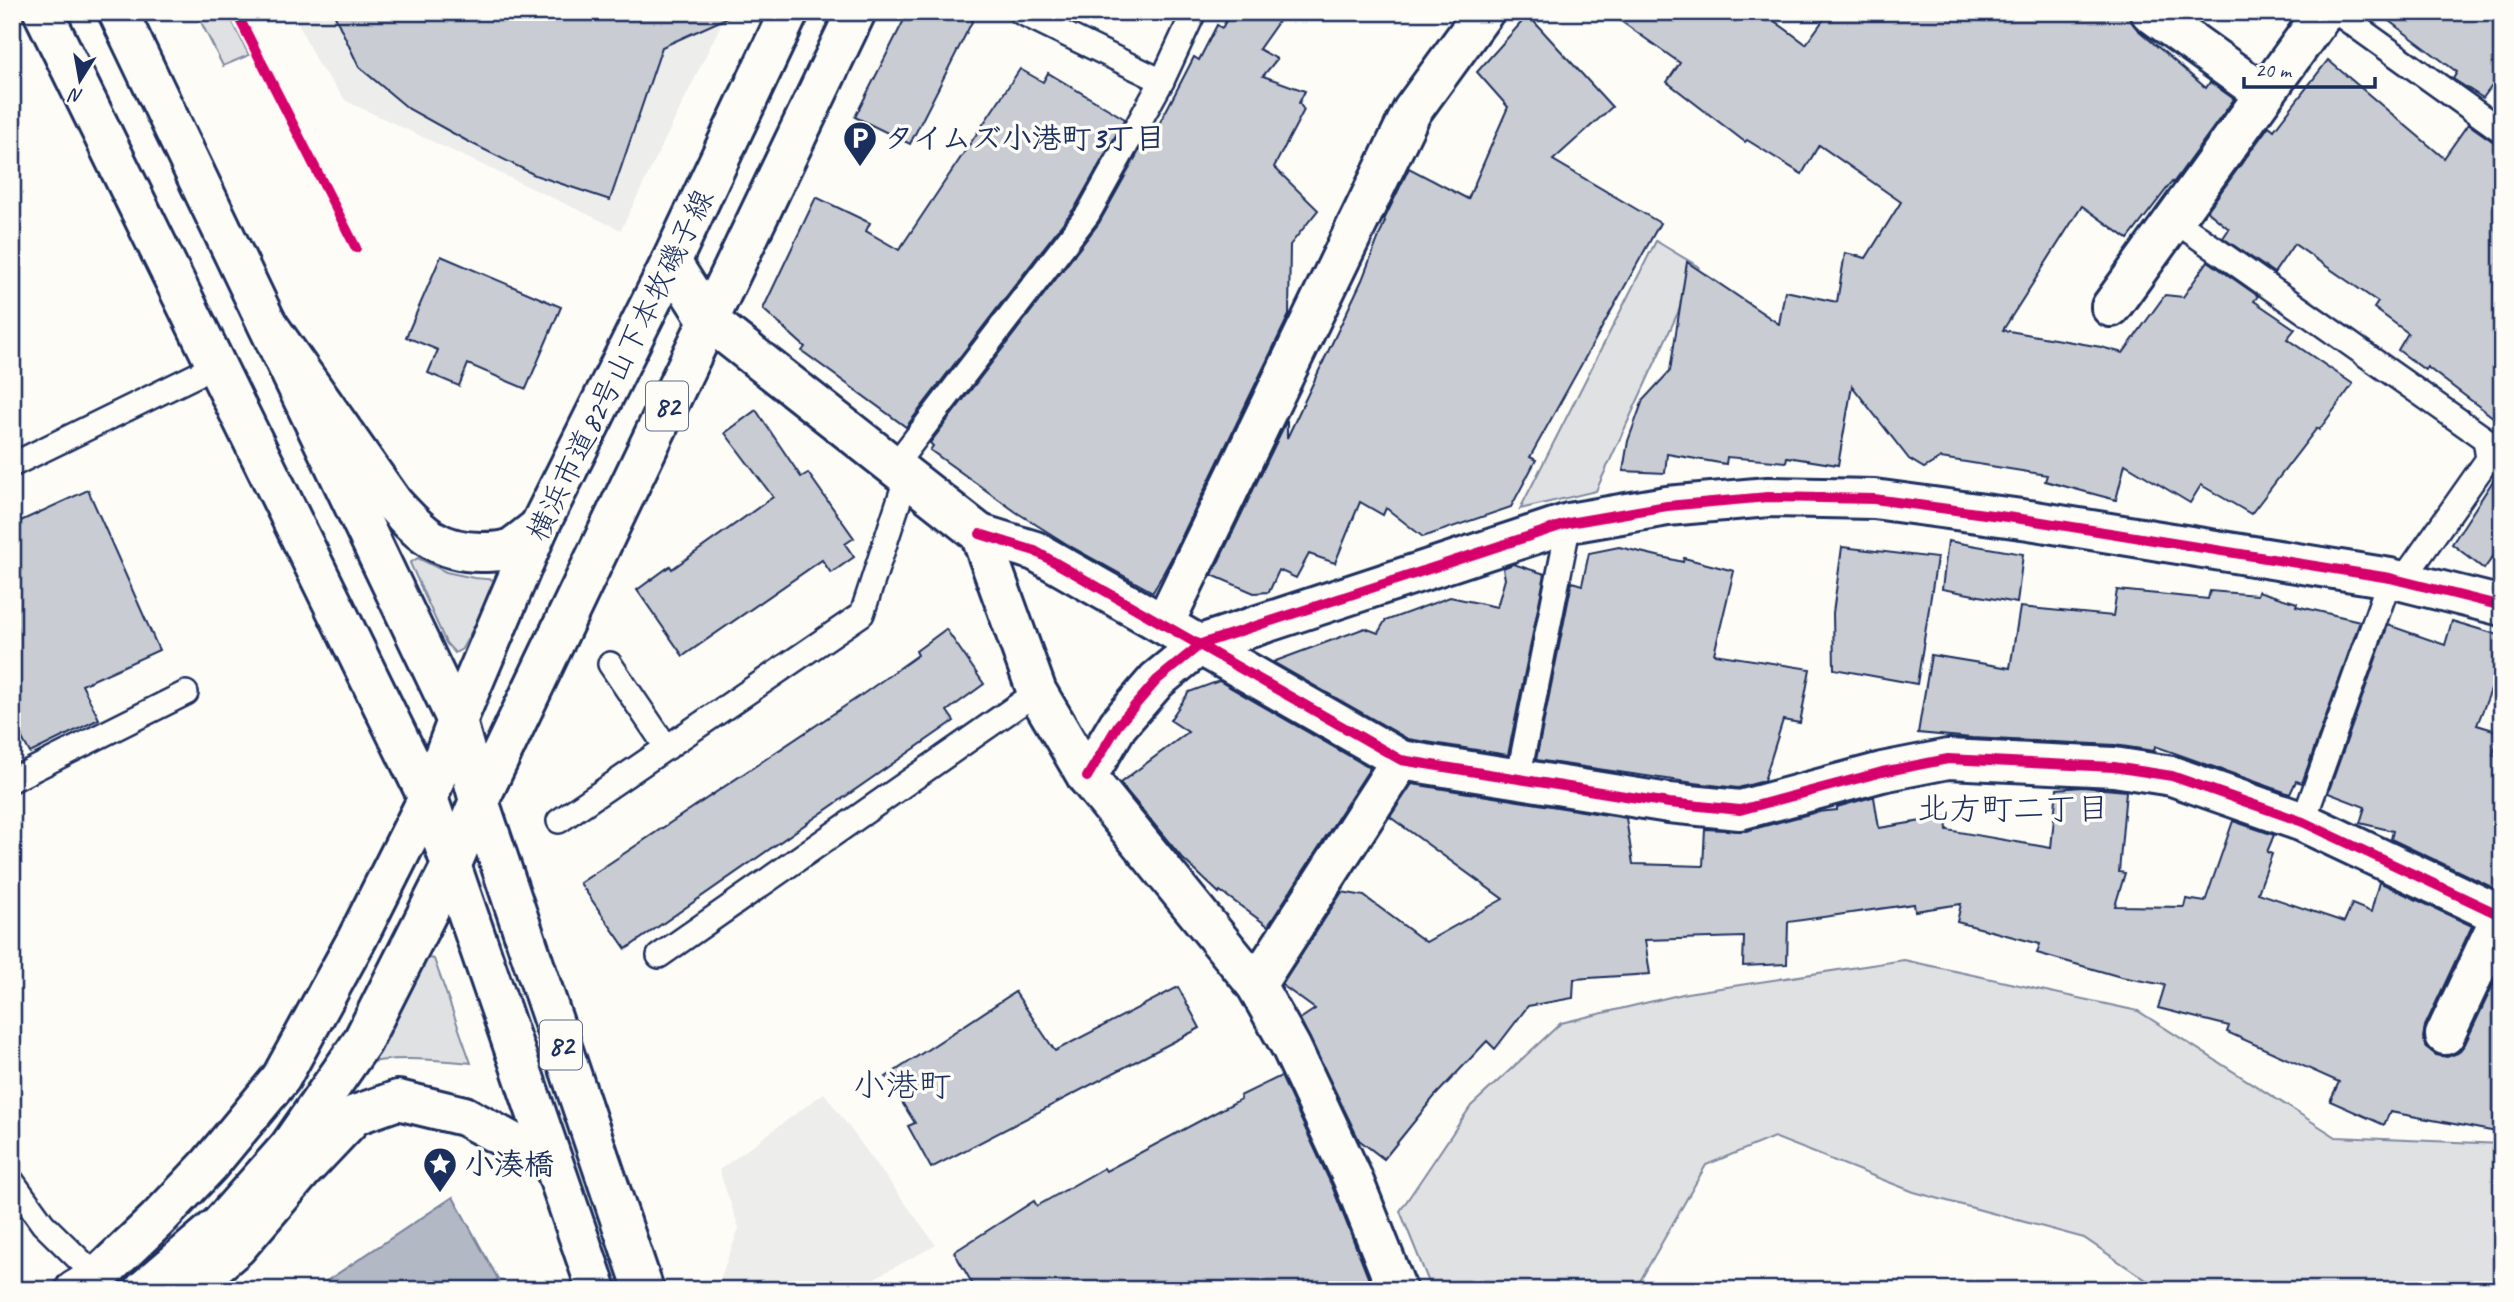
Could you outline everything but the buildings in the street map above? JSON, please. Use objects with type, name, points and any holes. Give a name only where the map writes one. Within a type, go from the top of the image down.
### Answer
[{"type":"street","points":[[43,12],[428,798],[357,939],[281,1078],[209,1164],[156,1221],[86,1283]]},
{"type":"street","points":[[118,12],[457,721],[479,801]]},
{"type":"street","name":"横浜市道82号山下本牧磯子線","points":[[457,721],[540,527],[671,262],[789,12]]},
{"type":"street","name":"横浜市道82号山下本牧磯子線","points":[[144,1290],[220,1225],[289,1147],[362,1042],[452,864],[479,801],[856,12]]},
{"type":"street","points":[[1164,624],[1412,111],[1484,12]]},
{"type":"street","points":[[2150,12],[2264,94]]},
{"type":"street","points":[[2111,307],[2324,12]]},
{"type":"street","points":[[671,262],[708,320],[980,534],[1035,551],[1401,760],[1669,803],[1740,810],[1882,772],[1948,759],[2114,767],[2172,776],[2303,822],[2501,916],[2445,1035]]},
{"type":"street","points":[[268,325],[393,503],[414,526],[433,541],[453,550],[492,552],[511,548],[540,527]]},
{"type":"street","points":[[1087,777],[1118,725],[1157,680],[1201,644],[1569,523],[1667,506],[1768,497],[1874,499],[2081,528],[2396,579],[2502,606]]},
{"type":"street","points":[[980,534],[1037,692],[1087,777],[1256,985],[1291,1047],[1352,1177],[1397,1290]]},
{"type":"street","name":"82","points":[[457,721],[428,798],[597,1290]]},
{"type":"street","points":[[1256,985],[1401,760]]},
{"type":"street","name":"82","points":[[479,801],[644,1290]]},
{"type":"street","points":[[186,1290],[237,1247],[302,1171],[355,1115],[398,1100],[464,1116],[552,1164]]},
{"type":"lane","points":[[1020,12],[1162,81]]},
{"type":"lane","points":[[559,821],[862,614],[901,470],[1088,214],[1162,81],[1194,12]]},
{"type":"lane","points":[[2336,12],[2502,131]]},
{"type":"lane","points":[[2174,220],[2485,439],[2488,459],[2396,579],[2303,822]]},
{"type":"lane","points":[[12,465],[217,365]]},
{"type":"lane","points":[[1518,779],[1569,523]]},
{"type":"lane","points":[[610,664],[667,748]]},
{"type":"lane","points":[[659,956],[1037,692]]},
{"type":"lane","points":[[12,779],[186,693]]},
{"type":"lane","points":[[12,1181],[86,1283]]},
{"type":"shaded area","points":[[196,12],[228,12],[249,55],[223,66]]},
{"type":"shaded area","points":[[293,12],[727,12],[621,230],[346,101],[317,63]]},
{"type":"shaded area","points":[[1656,241],[1699,267],[1596,491],[1520,509]]},
{"type":"shaded area","points":[[418,558],[446,572],[499,580],[462,649],[455,653],[446,643],[410,563]]},
{"type":"shaded area","points":[[414,954],[434,959],[471,1063],[400,1059],[359,1065]]},
{"type":"shaded area","points":[[1904,960],[2138,1011],[2336,1137],[2502,1144],[2502,1290],[2161,1290],[2084,1238],[1914,1192],[1774,1137],[1706,1165],[1635,1290],[1432,1290],[1400,1211],[1471,1106],[1561,1023],[1687,993]]},
{"type":"shaded area","points":[[824,1093],[936,1245],[852,1290],[716,1290],[739,1228],[719,1170]]},
{"type":"shaded area","points":[[453,1197],[498,1279],[482,1290],[313,1290]]},
{"type":"cycle path","points":[[236,12],[356,248]]},
{"type":"cycle path","points":[[1087,777],[1118,725],[1157,680],[1201,644],[1569,523],[1667,506],[1768,497],[1874,499],[2029,520],[2390,578],[2502,606]]},
{"type":"cycle path","points":[[980,534],[1035,551],[1401,760],[1669,803],[1740,810],[1882,772],[1948,759],[2114,767],[2172,776],[2303,822],[2502,916]]},
{"type":"place","name":"タイムズ小港町3丁目","points":[[860,168]]},
{"type":"place","name":"小湊橋","points":[[440,1194]]},
{"type":"district","name":"北方町二丁目","points":[[2013,808]]},
{"type":"district","name":"小港町","points":[[902,1085]]}]
